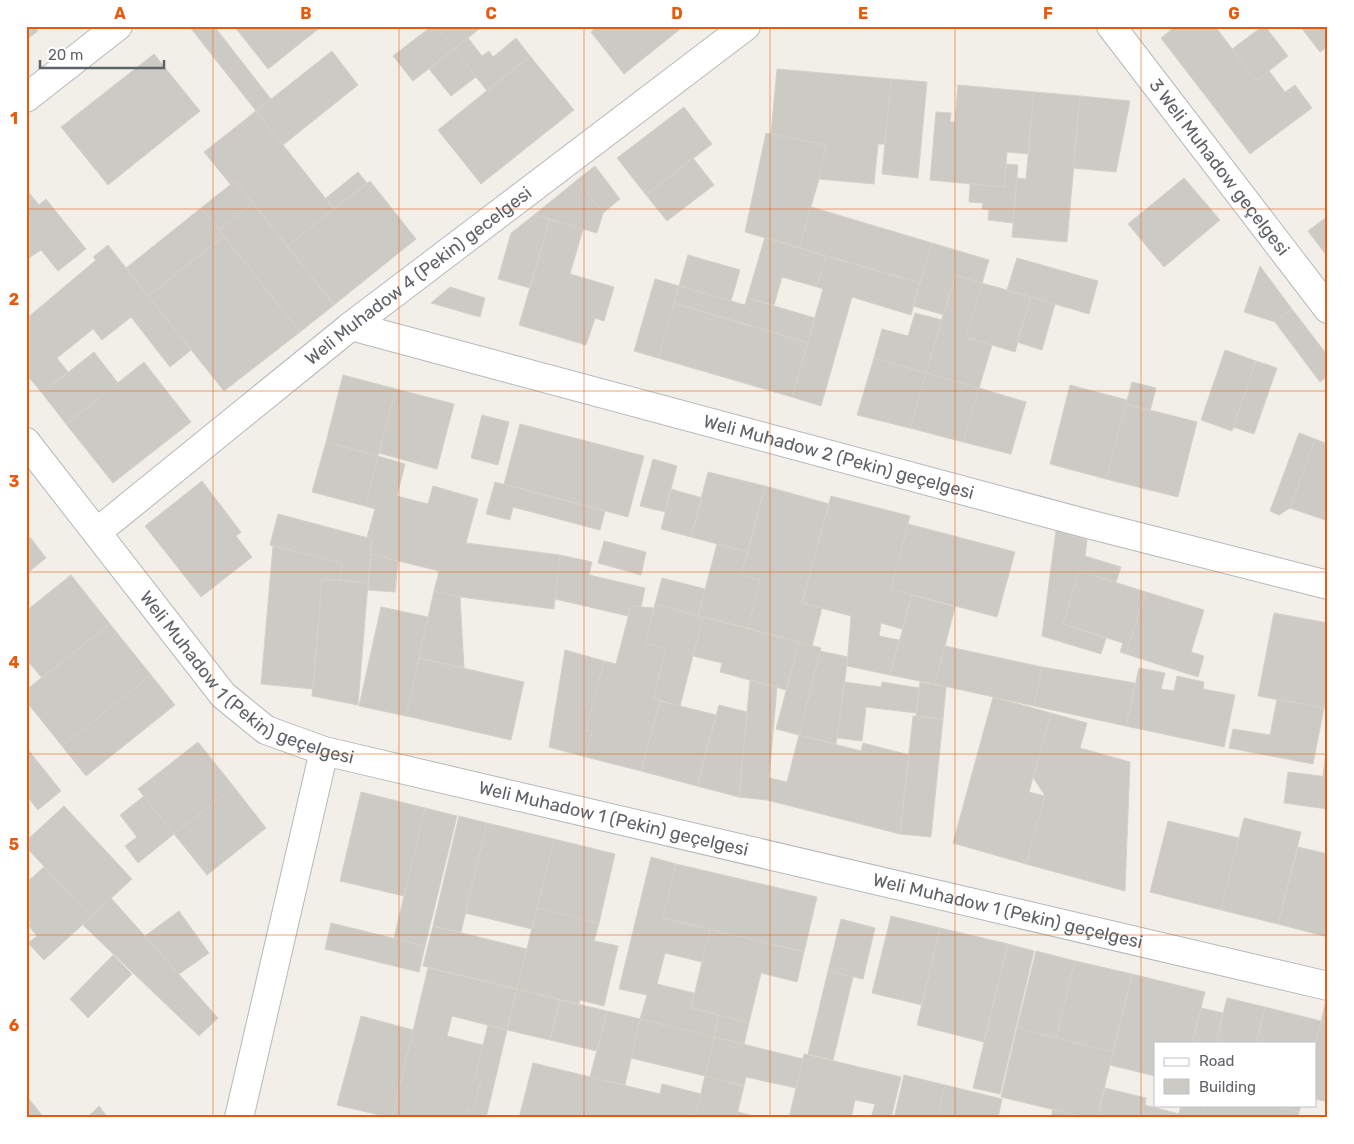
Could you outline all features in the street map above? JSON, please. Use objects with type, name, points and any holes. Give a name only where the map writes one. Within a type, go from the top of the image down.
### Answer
[{"type":"street","points":[[26,98],[118,26]]},
{"type":"street","name":"Weli Muhadow 4 (Pekin) gecelgesi","points":[[97,532],[351,326],[746,26]]},
{"type":"street","name":"3 Weli Muhadow geçelgesi","points":[[1111,26],[1328,308]]},
{"type":"street","name":"Weli Muhadow 2 (Pekin) geçelgesi","points":[[351,326],[1078,521],[1328,585]]},
{"type":"street","name":"Weli Muhadow 1 (Pekin) geçelgesi","points":[[26,442],[223,695],[266,730],[324,751],[1328,986]]},
{"type":"street","points":[[239,1118],[324,751]]},
{"type":"building","points":[[26,26],[34,26],[38,31],[26,40]]},
{"type":"building","points":[[189,26],[214,26],[271,99],[256,111]]},
{"type":"building","points":[[234,26],[322,26],[268,69]]},
{"type":"building","points":[[432,26],[435,26],[454,49],[413,81],[393,56]]},
{"type":"building","points":[[435,26],[483,26],[454,49]]},
{"type":"building","points":[[598,26],[684,26],[624,74],[591,32]]},
{"type":"building","points":[[1176,26],[1215,26],[1256,81],[1269,71],[1285,92],[1295,85],[1312,108],[1250,154],[1161,38]]},
{"type":"building","points":[[1265,26],[1288,56],[1256,81],[1232,49]]},
{"type":"building","points":[[1300,26],[1328,26],[1328,46],[1320,52]]},
{"type":"building","points":[[468,38],[482,56],[489,51],[493,57],[516,38],[530,56],[487,91],[454,49]]},
{"type":"building","points":[[454,49],[476,77],[451,96],[429,69]]},
{"type":"building","points":[[332,51],[358,85],[283,145],[256,111]]},
{"type":"building","points":[[154,54],[200,111],[108,185],[61,127]]},
{"type":"building","points":[[530,56],[574,110],[481,184],[438,130]]},
{"type":"building","points":[[777,69],[891,79],[885,144],[878,144],[874,184],[819,179],[826,145],[771,134]]},
{"type":"building","points":[[891,79],[927,82],[918,178],[882,174]]},
{"type":"building","points":[[958,85],[1034,92],[1028,154],[1007,152],[1004,187],[930,180],[936,112],[951,113],[950,122],[955,122]]},
{"type":"building","points":[[1034,92],[1080,96],[1067,242],[1012,237],[1017,178],[1026,179]]},
{"type":"building","points":[[1080,96],[1130,101],[1116,172],[1073,168]]},
{"type":"building","points":[[684,107],[712,144],[646,195],[617,158]]},
{"type":"building","points":[[256,111],[334,209],[287,246],[235,181],[231,185],[204,152]]},
{"type":"building","points":[[766,133],[826,145],[819,179],[799,248],[745,232]]},
{"type":"building","points":[[693,158],[714,185],[667,221],[646,195]]},
{"type":"building","points":[[1006,164],[1018,165],[1013,223],[988,220],[989,210],[982,209],[983,203],[969,202],[970,184],[1004,187]]},
{"type":"building","points":[[595,166],[620,199],[603,213],[577,180]]},
{"type":"building","points":[[358,172],[367,183],[334,209],[326,198]]},
{"type":"building","points":[[1184,178],[1220,220],[1164,267],[1128,224]]},
{"type":"building","points":[[577,180],[603,213],[597,233],[534,215]]},
{"type":"building","points":[[235,181],[253,203],[219,230],[201,208]]},
{"type":"building","points":[[370,181],[416,239],[334,305],[287,246]]},
{"type":"building","points":[[26,189],[39,205],[46,199],[86,249],[58,271],[41,250],[26,260]]},
{"type":"building","points":[[253,203],[334,305],[300,332],[219,230]]},
{"type":"building","points":[[811,207],[932,243],[920,283],[799,248]]},
{"type":"building","points":[[201,208],[224,236],[148,296],[126,268]]},
{"type":"building","points":[[534,215],[550,219],[530,288],[498,279],[511,233]]},
{"type":"building","points":[[1328,216],[1328,255],[1327,256],[1308,231]]},
{"type":"building","points":[[550,219],[583,229],[570,274],[614,287],[604,321],[595,318],[586,345],[519,325]]},
{"type":"building","points":[[224,236],[300,332],[224,391],[148,296]]},
{"type":"building","points":[[765,237],[826,256],[817,287],[782,277],[774,305],[747,298]]},
{"type":"building","points":[[932,243],[989,260],[982,283],[955,275],[944,315],[913,306]]},
{"type":"building","points":[[108,245],[191,350],[170,367],[131,317],[102,340],[93,329],[57,358],[68,372],[42,393],[26,374],[26,319],[96,260],[93,257]]},
{"type":"building","points":[[688,255],[740,270],[731,301],[679,286]]},
{"type":"building","points":[[826,256],[920,283],[911,315],[852,297],[821,406],[792,397],[823,289],[817,287]]},
{"type":"building","points":[[1017,258],[1098,281],[1089,314],[1007,290]]},
{"type":"building","points":[[1260,266],[1292,309],[1275,322],[1244,312]]},
{"type":"building","points":[[955,275],[982,283],[966,337],[992,345],[979,388],[926,373]]},
{"type":"building","points":[[655,279],[679,286],[658,358],[634,351]]},
{"type":"building","points":[[982,283],[1031,297],[1015,352],[966,337]]},
{"type":"building","points":[[679,286],[745,305],[747,298],[815,318],[808,343],[674,303]]},
{"type":"building","points":[[450,287],[485,298],[480,317],[431,303]]},
{"type":"building","points":[[1031,297],[1055,304],[1042,350],[1017,342]]},
{"type":"building","points":[[674,303],[808,343],[792,397],[658,358]]},
{"type":"building","points":[[1292,309],[1328,356],[1328,376],[1320,382],[1275,322]]},
{"type":"building","points":[[915,313],[942,320],[926,373],[874,358],[882,329],[908,336]]},
{"type":"building","points":[[1225,350],[1256,361],[1232,431],[1201,420]]},
{"type":"building","points":[[94,352],[118,383],[66,424],[42,393]]},
{"type":"building","points":[[874,358],[926,373],[910,428],[857,415]]},
{"type":"building","points":[[1256,361],[1277,368],[1254,434],[1233,427]]},
{"type":"building","points":[[144,362],[191,422],[113,483],[66,424]]},
{"type":"building","points":[[926,373],[979,388],[963,442],[910,428]]},
{"type":"building","points":[[343,375],[396,389],[378,456],[326,442]]},
{"type":"building","points":[[1132,382],[1156,388],[1150,411],[1126,404]]},
{"type":"building","points":[[1070,385],[1127,400],[1106,479],[1050,464]]},
{"type":"building","points":[[979,388],[1026,402],[1011,454],[963,442]]},
{"type":"building","points":[[396,389],[454,404],[437,469],[379,453]]},
{"type":"building","points":[[1126,404],[1197,422],[1178,497],[1106,479]]},
{"type":"building","points":[[482,415],[509,422],[498,465],[471,458]]},
{"type":"building","points":[[520,424],[644,456],[628,517],[504,484]]},
{"type":"building","points":[[1299,433],[1315,439],[1290,508],[1279,515],[1270,511]]},
{"type":"building","points":[[1315,439],[1328,444],[1328,521],[1290,508]]},
{"type":"building","points":[[326,442],[378,456],[365,506],[312,492]]},
{"type":"building","points":[[378,456],[405,464],[397,496],[428,504],[433,486],[478,499],[466,543],[560,555],[554,609],[460,597],[434,591],[439,571],[371,554],[372,539],[367,537],[375,509],[365,506]]},
{"type":"building","points":[[653,459],[677,466],[665,512],[640,506]]},
{"type":"building","points":[[708,472],[765,486],[748,552],[691,537]]},
{"type":"building","points":[[202,481],[241,532],[236,536],[252,557],[201,597],[145,526]]},
{"type":"building","points":[[495,482],[605,511],[600,530],[513,507],[510,520],[486,514]]},
{"type":"building","points":[[765,486],[829,504],[802,603],[822,608],[812,646],[748,628],[760,580],[741,575]]},
{"type":"building","points":[[671,489],[702,498],[691,537],[661,529]]},
{"type":"building","points":[[831,496],[910,516],[891,589],[912,595],[902,629],[881,623],[879,636],[899,640],[890,675],[847,666],[851,616],[802,603]]},
{"type":"building","points":[[278,514],[372,539],[368,583],[340,580],[342,563],[270,545]]},
{"type":"building","points":[[908,524],[1015,552],[997,617],[891,589]]},
{"type":"building","points":[[1056,530],[1087,540],[1085,556],[1121,567],[1116,582],[1079,571],[1063,624],[1106,638],[1101,654],[1042,636]]},
{"type":"building","points":[[30,537],[46,558],[26,574],[26,540]]},
{"type":"building","points":[[604,541],[646,552],[641,575],[598,563]]},
{"type":"building","points":[[717,544],[748,552],[741,575],[760,580],[748,628],[698,616]]},
{"type":"building","points":[[273,546],[342,563],[340,580],[322,579],[313,689],[261,684]]},
{"type":"building","points":[[371,554],[398,561],[395,592],[368,590]]},
{"type":"building","points":[[560,555],[592,562],[589,575],[645,588],[641,607],[631,606],[628,616],[555,599]]},
{"type":"building","points":[[1079,571],[1146,592],[1126,654],[1120,652],[1123,643],[1063,624]]},
{"type":"building","points":[[71,575],[110,624],[42,678],[26,659],[26,611]]},
{"type":"building","points":[[662,578],[705,589],[698,616],[655,604]]},
{"type":"building","points":[[322,579],[368,583],[358,705],[312,696]]},
{"type":"building","points":[[434,591],[460,597],[464,668],[419,658]]},
{"type":"building","points":[[1146,592],[1204,610],[1191,652],[1204,656],[1198,677],[1126,654]]},
{"type":"building","points":[[912,595],[955,607],[935,684],[890,675]]},
{"type":"building","points":[[655,604],[703,617],[680,706],[653,698],[666,649],[645,643]]},
{"type":"building","points":[[631,606],[654,608],[645,643],[666,649],[653,698],[660,701],[641,771],[586,757],[592,731],[586,730],[604,661],[616,664]]},
{"type":"building","points":[[381,607],[428,617],[406,716],[359,706]]},
{"type":"building","points":[[1274,613],[1328,623],[1328,687],[1324,708],[1258,696]]},
{"type":"building","points":[[703,617],[799,642],[786,690],[720,672],[722,663],[693,656]]},
{"type":"building","points":[[110,624],[151,675],[62,746],[26,701],[26,690]]},
{"type":"building","points":[[799,642],[821,648],[799,735],[776,729]]},
{"type":"building","points":[[945,646],[1042,667],[1034,706],[935,684]]},
{"type":"building","points":[[565,650],[604,661],[586,730],[592,731],[586,757],[549,747]]},
{"type":"building","points":[[820,651],[848,657],[836,744],[799,735]]},
{"type":"building","points":[[419,658],[524,682],[511,740],[406,716]]},
{"type":"building","points":[[1042,667],[1135,683],[1126,726],[1034,706]]},
{"type":"building","points":[[1139,668],[1165,673],[1161,689],[1174,691],[1177,676],[1204,682],[1203,689],[1235,695],[1224,747],[1126,726]]},
{"type":"building","points":[[151,675],[175,705],[86,776],[62,746]]},
{"type":"building","points":[[750,680],[777,687],[769,778],[787,782],[799,735],[861,751],[863,743],[909,755],[900,834],[767,800],[739,797]]},
{"type":"building","points":[[844,682],[881,687],[882,682],[919,688],[916,713],[866,707],[862,741],[837,738]]},
{"type":"building","points":[[920,682],[946,687],[943,719],[916,716]]},
{"type":"building","points":[[1328,687],[1328,709],[1324,708]]},
{"type":"building","points":[[993,697],[1051,713],[1029,792],[1045,796],[1026,864],[953,843]]},
{"type":"building","points":[[1277,699],[1324,708],[1313,764],[1229,748],[1233,729],[1270,735]]},
{"type":"building","points":[[660,701],[716,715],[697,786],[641,771]]},
{"type":"building","points":[[719,705],[747,712],[739,797],[697,786]]},
{"type":"building","points":[[1051,713],[1087,723],[1080,748],[1130,762],[1125,891],[1026,864],[1045,796],[1033,777]]},
{"type":"building","points":[[913,716],[943,719],[931,837],[900,834]]},
{"type":"building","points":[[1328,737],[1328,777],[1323,776]]},
{"type":"building","points":[[198,742],[234,787],[174,834],[138,789]]},
{"type":"building","points":[[26,747],[61,791],[38,810],[26,795]]},
{"type":"building","points":[[1288,772],[1328,777],[1328,809],[1284,803]]},
{"type":"building","points":[[234,787],[266,828],[207,875],[174,834]]},
{"type":"building","points":[[361,792],[425,808],[404,896],[340,881]]},
{"type":"building","points":[[144,796],[174,834],[138,863],[125,846],[137,837],[120,815]]},
{"type":"building","points":[[64,806],[132,879],[91,917],[26,847],[26,841]]},
{"type":"building","points":[[425,808],[457,816],[425,946],[394,938]]},
{"type":"building","points":[[459,816],[487,823],[461,932],[433,926]]},
{"type":"building","points":[[1244,818],[1301,832],[1278,924],[1221,910]]},
{"type":"building","points":[[1168,821],[1239,838],[1221,910],[1150,892]]},
{"type":"building","points":[[487,823],[554,839],[532,929],[465,913]]},
{"type":"building","points":[[554,839],[615,854],[599,923],[537,908]]},
{"type":"building","points":[[1298,847],[1328,854],[1328,937],[1278,924]]},
{"type":"building","points":[[651,857],[676,864],[663,918],[710,929],[702,962],[665,953],[657,984],[694,993],[691,1008],[719,1015],[714,1037],[640,1019],[647,995],[619,989]]},
{"type":"building","points":[[676,864],[817,897],[804,952],[663,918]]},
{"type":"building","points":[[44,867],[91,917],[44,960],[28,943],[37,936],[28,925],[31,923],[26,917],[26,883]]},
{"type":"building","points":[[111,898],[218,1018],[199,1036],[83,925]]},
{"type":"building","points":[[537,908],[599,923],[594,941],[618,946],[604,1006],[580,1000],[579,1004],[517,989]]},
{"type":"building","points":[[179,911],[209,953],[179,974],[145,936]]},
{"type":"building","points":[[891,916],[940,928],[922,1005],[872,993]]},
{"type":"building","points":[[841,919],[875,928],[863,979],[828,971]]},
{"type":"building","points":[[331,923],[425,946],[419,972],[325,949]]},
{"type":"building","points":[[433,926],[527,949],[517,989],[423,966]]},
{"type":"building","points":[[940,928],[1008,944],[984,1042],[917,1025]]},
{"type":"building","points":[[710,929],[804,952],[797,982],[761,973],[749,1023],[691,1008]]},
{"type":"building","points":[[1008,944],[1034,951],[1000,1094],[973,1088]]},
{"type":"building","points":[[1036,951],[1075,961],[1056,1038],[1017,1028]]},
{"type":"building","points":[[113,955],[132,974],[88,1018],[70,999]]},
{"type":"building","points":[[1075,961],[1132,974],[1113,1052],[1056,1038]]},
{"type":"building","points":[[428,968],[517,989],[507,1030],[452,1016],[447,1036],[483,1045],[475,1078],[481,1079],[474,1109],[468,1108],[466,1118],[392,1118]]},
{"type":"building","points":[[828,971],[853,977],[833,1060],[808,1054]]},
{"type":"building","points":[[1132,974],[1205,992],[1192,1042],[1154,1042],[1154,1076],[1110,1065]]},
{"type":"building","points":[[517,989],[560,1000],[550,1040],[507,1030]]},
{"type":"building","points":[[1227,998],[1265,1007],[1256,1042],[1216,1042]]},
{"type":"building","points":[[560,1000],[607,1011],[597,1051],[550,1040]]},
{"type":"building","points":[[1326,1000],[1328,1000],[1328,1022],[1321,1021]]},
{"type":"building","points":[[1265,1007],[1321,1021],[1316,1042],[1256,1042]]},
{"type":"building","points":[[1201,1008],[1223,1013],[1216,1042],[1192,1042]]},
{"type":"building","points":[[607,1011],[640,1019],[625,1085],[590,1077]]},
{"type":"building","points":[[719,1015],[749,1023],[744,1044],[714,1037]]},
{"type":"building","points":[[361,1016],[413,1030],[392,1118],[337,1105]]},
{"type":"building","points":[[640,1019],[714,1037],[705,1076],[631,1058]]},
{"type":"building","points":[[1321,1021],[1328,1022],[1328,1102],[1316,1099],[1316,1042]]},
{"type":"building","points":[[488,1025],[507,1030],[486,1118],[466,1118],[468,1108],[474,1109],[481,1079],[475,1078]]},
{"type":"building","points":[[1017,1028],[1113,1052],[1097,1118],[1088,1118],[1001,1097]]},
{"type":"building","points":[[714,1037],[803,1059],[796,1088],[746,1077],[744,1086],[705,1076]]},
{"type":"building","points":[[804,1054],[901,1077],[891,1118],[871,1118],[875,1104],[855,1100],[851,1118],[789,1118]]},
{"type":"building","points":[[533,1063],[660,1094],[662,1084],[701,1094],[695,1118],[519,1118]]},
{"type":"building","points":[[904,1075],[945,1085],[937,1118],[894,1118]]},
{"type":"building","points":[[705,1076],[744,1086],[736,1118],[695,1118]]},
{"type":"building","points":[[945,1085],[1002,1099],[998,1118],[937,1118]]},
{"type":"building","points":[[1105,1088],[1146,1098],[1145,1105],[1179,1114],[1181,1106],[1205,1106],[1202,1118],[1097,1118]]},
{"type":"building","points":[[26,1095],[44,1118],[26,1118]]},
{"type":"building","points":[[99,1106],[108,1118],[87,1118]]},
{"type":"building","points":[[1205,1106],[1274,1106],[1299,1112],[1298,1118],[1202,1118]]},
{"type":"building","points":[[1274,1106],[1301,1106],[1299,1112]]},
{"type":"building","points":[[1053,1109],[1088,1118],[1051,1118]]},
{"type":"building","points":[[738,1112],[762,1118],[736,1118]]}]
